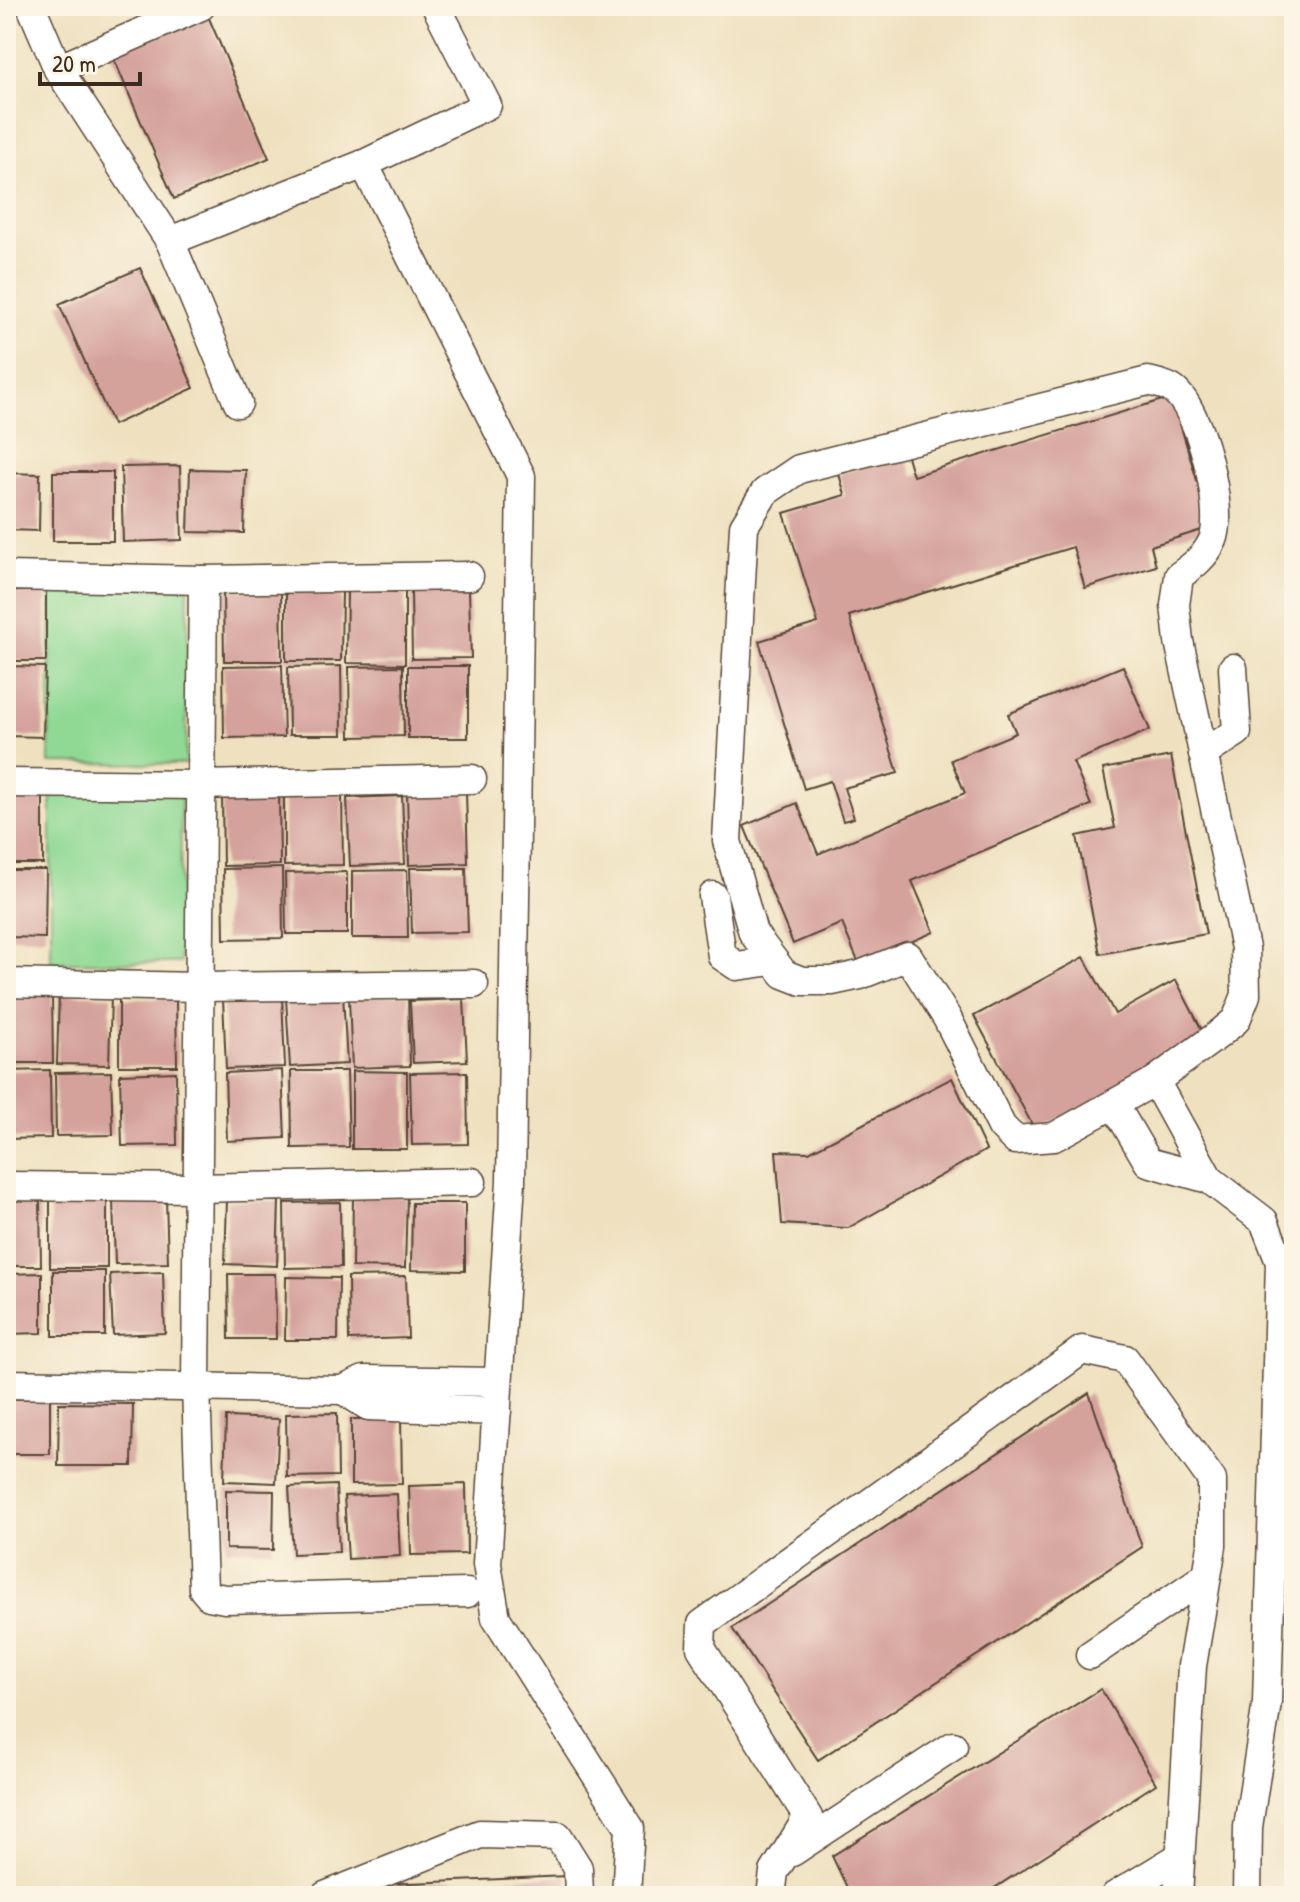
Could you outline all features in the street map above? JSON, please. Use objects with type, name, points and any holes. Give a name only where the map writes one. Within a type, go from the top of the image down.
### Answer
[{"type":"street","points":[[31,6],[58,69],[170,241],[238,403]]},
{"type":"street","points":[[58,69],[201,6]]},
{"type":"street","points":[[170,241],[364,164],[487,105],[436,6]]},
{"type":"street","points":[[364,164],[521,476],[511,1181],[487,1564],[496,1618],[630,1828],[626,1896]]},
{"type":"street","points":[[1148,381],[1173,389],[1197,429],[1218,504],[1213,540],[1199,562],[1179,576],[1175,605],[1245,948],[1246,995],[1236,1020],[1155,1081],[1054,1137],[1015,1140],[1002,1127],[947,1018],[908,956],[832,981],[802,981],[784,974],[772,961],[753,933],[727,841],[744,526],[765,492],[799,469],[1148,381]]},
{"type":"street","points":[[6,576],[203,580],[469,576]]},
{"type":"street","points":[[203,580],[196,1386],[202,1579],[209,1596],[225,1599],[467,1593]]},
{"type":"street","points":[[1203,754],[1237,732],[1233,668]]},
{"type":"street","points":[[6,783],[201,785],[472,779]]},
{"type":"street","points":[[713,896],[722,956],[737,966],[772,961]]},
{"type":"street","points":[[6,983],[199,987],[474,984]]},
{"type":"street","points":[[1155,1081],[1209,1179]]},
{"type":"street","points":[[1114,1104],[1148,1162],[1209,1179],[1264,1221],[1280,1262],[1267,1702],[1248,1827],[1247,1896]]},
{"type":"street","points":[[6,1186],[197,1188],[472,1182]]},
{"type":"street","points":[[771,1896],[774,1872],[788,1855],[808,1817],[701,1648],[702,1624],[1082,1350],[1125,1359],[1212,1480],[1212,1546],[1192,1666],[1178,1896]]},
{"type":"street","points":[[6,1384],[343,1390],[364,1380],[498,1382]]},
{"type":"street","points":[[343,1390],[368,1406],[497,1411]]},
{"type":"street","points":[[1090,1655],[1206,1576]]},
{"type":"street","points":[[788,1855],[953,1746]]},
{"type":"street","points":[[325,1896],[480,1834],[558,1836],[578,1868],[579,1896]]},
{"type":"street","points":[[1115,1896],[1179,1857]]},
{"type":"green space","points":[[51,586],[188,588],[186,764],[49,763]]},
{"type":"green space","points":[[51,793],[181,794],[180,963],[51,962]]},
{"type":"building","points":[[205,9],[269,158],[174,199],[110,50]]},
{"type":"building","points":[[140,268],[194,388],[113,425],[59,304]]},
{"type":"building","points":[[1172,397],[1211,527],[1151,546],[1156,566],[1085,588],[1073,547],[849,616],[898,773],[844,788],[854,818],[843,821],[830,781],[804,789],[759,641],[818,623],[784,513],[845,495],[839,474],[906,453],[913,476]]},
{"type":"building","points":[[180,466],[182,540],[123,542],[121,467]]},
{"type":"building","points":[[190,469],[246,470],[244,533],[188,532]]},
{"type":"building","points":[[53,472],[113,472],[113,541],[53,541]]},
{"type":"building","points":[[6,473],[40,474],[39,531],[6,530]]},
{"type":"building","points":[[281,589],[282,661],[224,661],[223,590]]},
{"type":"building","points":[[469,590],[471,658],[412,659],[411,591]]},
{"type":"building","points":[[6,591],[46,591],[46,661],[6,661]]},
{"type":"building","points":[[286,591],[342,591],[341,661],[286,661]]},
{"type":"building","points":[[347,591],[405,592],[405,664],[346,663]]},
{"type":"building","points":[[282,665],[284,737],[224,738],[223,666]]},
{"type":"building","points":[[6,666],[45,667],[43,737],[6,736]]},
{"type":"building","points":[[341,666],[342,735],[289,735],[288,667]]},
{"type":"building","points":[[403,666],[404,736],[350,737],[349,667]]},
{"type":"building","points":[[408,666],[468,666],[468,738],[408,738]]},
{"type":"building","points":[[1123,666],[1150,730],[1073,762],[1091,805],[912,881],[934,932],[859,964],[842,923],[793,944],[744,826],[797,803],[818,854],[965,793],[951,760],[1016,733],[1008,714]]},
{"type":"building","points":[[1171,756],[1206,934],[1100,954],[1077,836],[1115,828],[1103,769]]},
{"type":"building","points":[[466,792],[468,863],[409,865],[407,793]]},
{"type":"building","points":[[284,794],[342,794],[343,865],[284,866]]},
{"type":"building","points":[[279,795],[280,865],[223,866],[222,796]]},
{"type":"building","points":[[6,796],[43,796],[43,864],[6,864]]},
{"type":"building","points":[[402,796],[405,864],[350,866],[347,798]]},
{"type":"building","points":[[282,868],[283,938],[224,939],[223,869]]},
{"type":"building","points":[[410,868],[466,868],[468,932],[412,933]]},
{"type":"building","points":[[6,870],[46,870],[45,938],[6,937]]},
{"type":"building","points":[[407,870],[408,938],[352,938],[352,871]]},
{"type":"building","points":[[347,872],[347,934],[286,934],[285,873]]},
{"type":"building","points":[[1084,957],[1115,1014],[1176,980],[1207,1040],[1036,1132],[974,1016]]},
{"type":"building","points":[[52,994],[53,1063],[6,1063],[6,995]]},
{"type":"building","points":[[59,994],[111,996],[109,1065],[57,1064]]},
{"type":"building","points":[[343,994],[347,1064],[290,1067],[286,997]]},
{"type":"building","points":[[408,995],[410,1066],[352,1068],[349,997]]},
{"type":"building","points":[[282,996],[285,1067],[226,1069],[223,998]]},
{"type":"building","points":[[119,999],[176,999],[177,1066],[119,1066]]},
{"type":"building","points":[[464,999],[467,1061],[413,1063],[410,1001]]},
{"type":"building","points":[[50,1070],[51,1138],[6,1139],[6,1071]]},
{"type":"building","points":[[282,1070],[285,1138],[227,1141],[225,1073]]},
{"type":"building","points":[[291,1071],[347,1071],[349,1147],[292,1148]]},
{"type":"building","points":[[352,1071],[407,1072],[407,1149],[352,1149]]},
{"type":"building","points":[[111,1072],[113,1135],[56,1136],[55,1073]]},
{"type":"building","points":[[176,1072],[177,1145],[122,1146],[120,1074]]},
{"type":"building","points":[[467,1072],[468,1144],[412,1145],[410,1073]]},
{"type":"building","points":[[952,1078],[986,1150],[848,1228],[782,1224],[776,1151],[809,1152]]},
{"type":"building","points":[[353,1196],[407,1197],[405,1268],[352,1267]]},
{"type":"building","points":[[166,1199],[168,1263],[115,1264],[113,1200]]},
{"type":"building","points":[[6,1200],[40,1200],[41,1266],[6,1266]]},
{"type":"building","points":[[227,1200],[279,1201],[277,1266],[225,1264]]},
{"type":"building","points":[[50,1201],[107,1201],[107,1268],[50,1268]]},
{"type":"building","points":[[340,1202],[341,1267],[285,1268],[284,1203]]},
{"type":"building","points":[[412,1203],[465,1203],[465,1271],[411,1270]]},
{"type":"building","points":[[53,1271],[105,1271],[105,1336],[53,1336]]},
{"type":"building","points":[[163,1272],[165,1333],[113,1335],[110,1274]]},
{"type":"building","points":[[42,1273],[42,1333],[6,1334],[6,1274]]},
{"type":"building","points":[[228,1274],[275,1274],[276,1339],[229,1339]]},
{"type":"building","points":[[406,1276],[408,1338],[349,1340],[348,1277]]},
{"type":"building","points":[[286,1277],[339,1278],[338,1340],[285,1340]]},
{"type":"building","points":[[1089,1393],[1142,1547],[818,1760],[732,1628]]},
{"type":"building","points":[[6,1399],[50,1399],[50,1454],[6,1454]]},
{"type":"building","points":[[59,1403],[133,1404],[132,1466],[58,1466]]},
{"type":"building","points":[[337,1413],[338,1476],[287,1477],[286,1414]]},
{"type":"building","points":[[226,1417],[279,1419],[276,1483],[224,1481]]},
{"type":"building","points":[[351,1419],[401,1419],[402,1484],[351,1485]]},
{"type":"building","points":[[466,1484],[467,1554],[411,1555],[409,1486]]},
{"type":"building","points":[[336,1485],[339,1552],[293,1554],[289,1487]]},
{"type":"building","points":[[226,1490],[274,1491],[273,1550],[226,1549]]},
{"type":"building","points":[[397,1494],[400,1556],[348,1559],[344,1496]]},
{"type":"building","points":[[1101,1689],[1156,1784],[982,1896],[851,1896],[832,1856]]},
{"type":"building","points":[[567,1876],[568,1896],[355,1896],[388,1884]]}]
